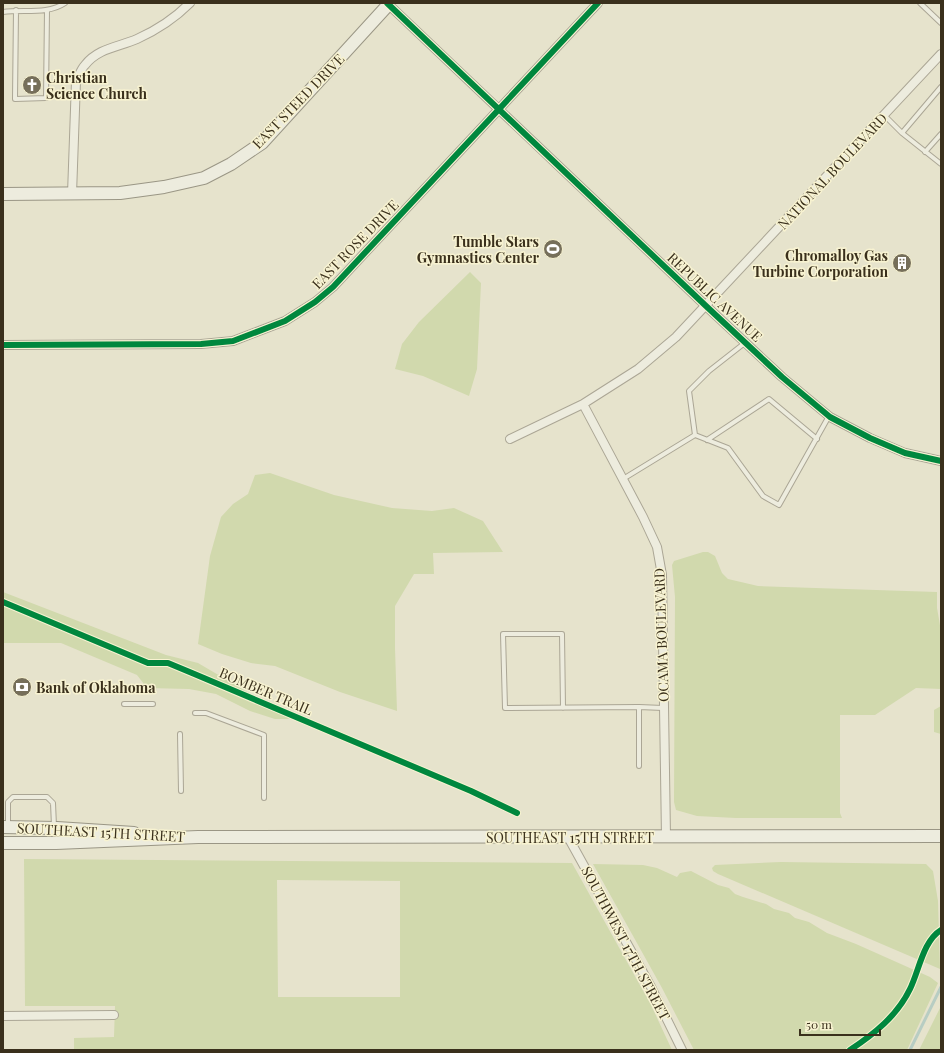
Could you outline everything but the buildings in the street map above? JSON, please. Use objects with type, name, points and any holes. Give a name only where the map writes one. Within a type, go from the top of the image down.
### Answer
[{"type":"main road","name":"EAST STEED DRIVE","points":[[3,194],[120,193],[164,187],[204,178],[232,164],[262,143],[388,4]]},
{"type":"main road","name":"SOUTHEAST 15TH STREET","points":[[6,827],[54,828],[198,837]]},
{"type":"main road","name":"SOUTHEAST 15TH STREET","points":[[3,843],[56,843],[198,837],[941,836]]},
{"type":"street","points":[[72,194],[76,81],[85,65],[96,55],[112,47],[136,40],[158,28],[178,16],[190,3]]},
{"type":"street","name":"EAST ROSE DRIVE","points":[[3,345],[201,344],[233,340],[285,320],[316,302],[333,287],[598,3]]},
{"type":"street","name":"REPUBLIC AVENUE","points":[[388,4],[706,306],[782,377],[829,416],[870,438],[905,453],[941,461]]},
{"type":"street","name":"NATIONAL BOULEVARD","points":[[510,439],[583,404],[638,369],[676,337],[941,54]]},
{"type":"street","name":"OCAMA BOULEVARD","points":[[583,404],[643,517],[658,552],[662,575],[666,837]]},
{"type":"street","name":"SOUTHWEST 17TH STREET","points":[[568,837],[651,987],[682,1050]]},
{"type":"street","points":[[3,1016],[114,1015]]},
{"type":"lane","points":[[3,12],[16,10],[47,10],[65,3]]},
{"type":"lane","points":[[920,3],[941,23]]},
{"type":"lane","points":[[16,10],[15,98],[46,98],[47,10]]},
{"type":"lane","points":[[902,133],[941,87]]},
{"type":"lane","points":[[884,116],[902,133],[941,164]]},
{"type":"lane","points":[[925,152],[941,134]]},
{"type":"lane","points":[[695,435],[689,391],[710,371],[746,342]]},
{"type":"lane","points":[[707,440],[769,399],[817,439]]},
{"type":"lane","points":[[695,435],[728,448],[763,496],[780,505],[829,416]]},
{"type":"lane","points":[[623,479],[695,435]]},
{"type":"lane","points":[[564,708],[562,634],[503,634],[505,708],[564,708],[639,707],[663,708]]},
{"type":"lane","points":[[124,704],[153,704]]},
{"type":"lane","points":[[639,707],[639,766]]},
{"type":"lane","points":[[195,713],[206,713],[264,735],[264,798]]},
{"type":"lane","points":[[180,734],[181,791]]},
{"type":"lane","points":[[6,827],[8,802],[13,797],[47,797],[53,802],[54,828]]},
{"type":"green space","points":[[470,272],[481,283],[477,369],[469,396],[423,376],[395,369],[402,344],[419,322]]},
{"type":"green space","points":[[270,473],[334,495],[392,508],[432,511],[454,508],[483,521],[503,552],[433,553],[434,574],[414,574],[395,606],[397,711],[340,692],[275,666],[251,663],[222,654],[198,644],[210,556],[221,517],[233,504],[248,494],[255,475]]},
{"type":"green space","points":[[703,552],[708,552],[715,556],[722,573],[728,579],[758,586],[937,592],[937,608],[941,631],[941,689],[916,688],[875,715],[840,715],[840,813],[842,818],[736,818],[697,816],[676,810],[674,802],[675,597],[672,565],[674,561]]},
{"type":"green space","points":[[3,592],[166,655],[198,663],[285,714],[289,719],[275,719],[250,711],[216,694],[189,689],[147,688],[137,675],[61,643],[3,643]]},
{"type":"green space","points":[[941,706],[941,734],[934,732],[934,710]]},
{"type":"green space","points":[[24,859],[572,863],[651,1005],[672,1050],[74,1050],[74,1038],[114,1037],[115,1006],[25,1006]],"holes":[[[277,880],[400,881],[400,997],[278,997]]]},
{"type":"green space","points":[[781,862],[926,864],[933,871],[938,901],[940,969],[718,874],[713,871],[712,868],[715,865]]},
{"type":"green space","points":[[593,864],[643,865],[657,868],[677,877],[680,873],[691,871],[718,885],[729,888],[735,894],[766,904],[774,909],[789,913],[795,918],[809,922],[827,933],[856,944],[930,977],[938,983],[907,1050],[694,1050],[662,988]]},
{"type":"green space","points":[[941,1006],[941,1050],[919,1050]]},
{"type":"waterway","points":[[910,1050],[941,987]]},
{"type":"cycle path","points":[[387,3],[706,306],[782,377],[830,417],[870,438],[905,453],[941,461]]},
{"type":"cycle path","points":[[3,345],[201,344],[233,341],[285,321],[315,302],[333,287],[598,3]]},
{"type":"cycle path","name":"BOMBER TRAIL","points":[[3,602],[148,663],[168,663],[471,791],[517,813]]},
{"type":"cycle path","points":[[850,1050],[868,1038],[899,1008],[910,989],[922,957],[930,941],[941,930]]},
{"type":"place","name":"Christian Science Church","points":[[32,85]]},
{"type":"place","name":"Tumble Stars Gymnastics Center","points":[[553,249]]},
{"type":"place","name":"Chromalloy Gas Turbine Corporation","points":[[902,263]]},
{"type":"place","name":"Bank of Oklahoma","points":[[22,687]]}]
